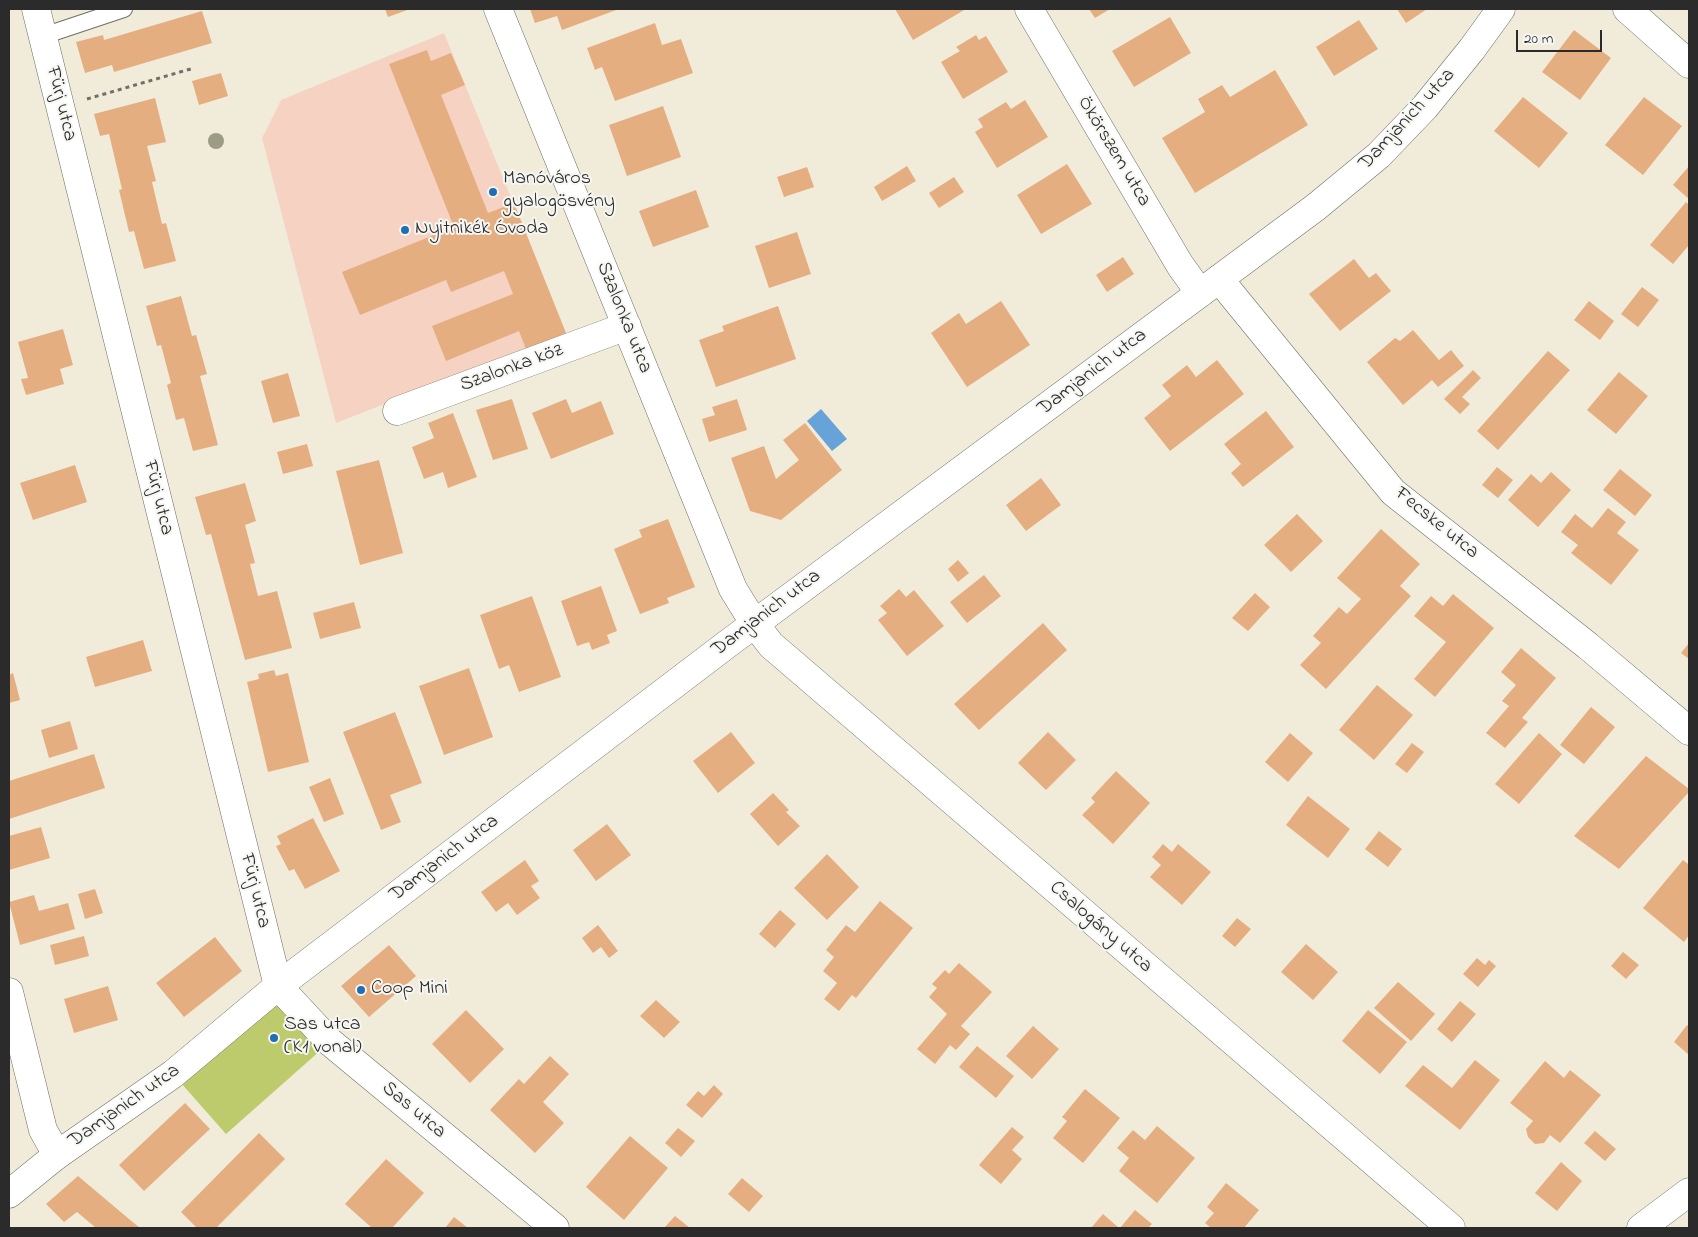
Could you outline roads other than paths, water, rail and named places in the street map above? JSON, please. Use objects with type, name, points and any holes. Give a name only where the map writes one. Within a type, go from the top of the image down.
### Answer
[{"type":"street","name":"Fürj utca","points":[[36,9],[278,986]]},
{"type":"street","name":"Szalonka utca","points":[[498,9],[733,589],[754,623]]},
{"type":"street","name":"Ökörszem utca","points":[[1029,9],[1175,256],[1210,286]]},
{"type":"street","name":"Damjanich utca","points":[[9,1194],[57,1155],[173,1074],[278,986],[754,623],[1316,207],[1379,155],[1425,107],[1472,50],[1500,9]]},
{"type":"street","points":[[1627,9],[1689,64]]},
{"type":"street","name":"Fecske utca","points":[[1210,286],[1394,492],[1588,646],[1689,731]]},
{"type":"street","name":"Szalonka köz","points":[[397,411],[627,326]]},
{"type":"street","name":"Csalogány utca","points":[[754,623],[771,645],[1451,1228]]},
{"type":"street","name":"Sas utca","points":[[278,986],[330,1042],[555,1228]]},
{"type":"street","points":[[9,992],[44,1130],[57,1155]]},
{"type":"street","points":[[1641,1228],[1689,1192]]},
{"type":"lane","points":[[42,36],[124,9]]},
{"type":"water","points":[[821,409],[847,439],[832,451],[807,421]]},
{"type":"place","name":"Manóváros gyalogösvény","points":[[493,192]]},
{"type":"place","name":"Nyitnikék Óvoda","points":[[405,230]]},
{"type":"place","name":"Coop Mini","points":[[361,990]]},
{"type":"place","name":"Sas utca (K1 vonal)","points":[[274,1038]]}]
